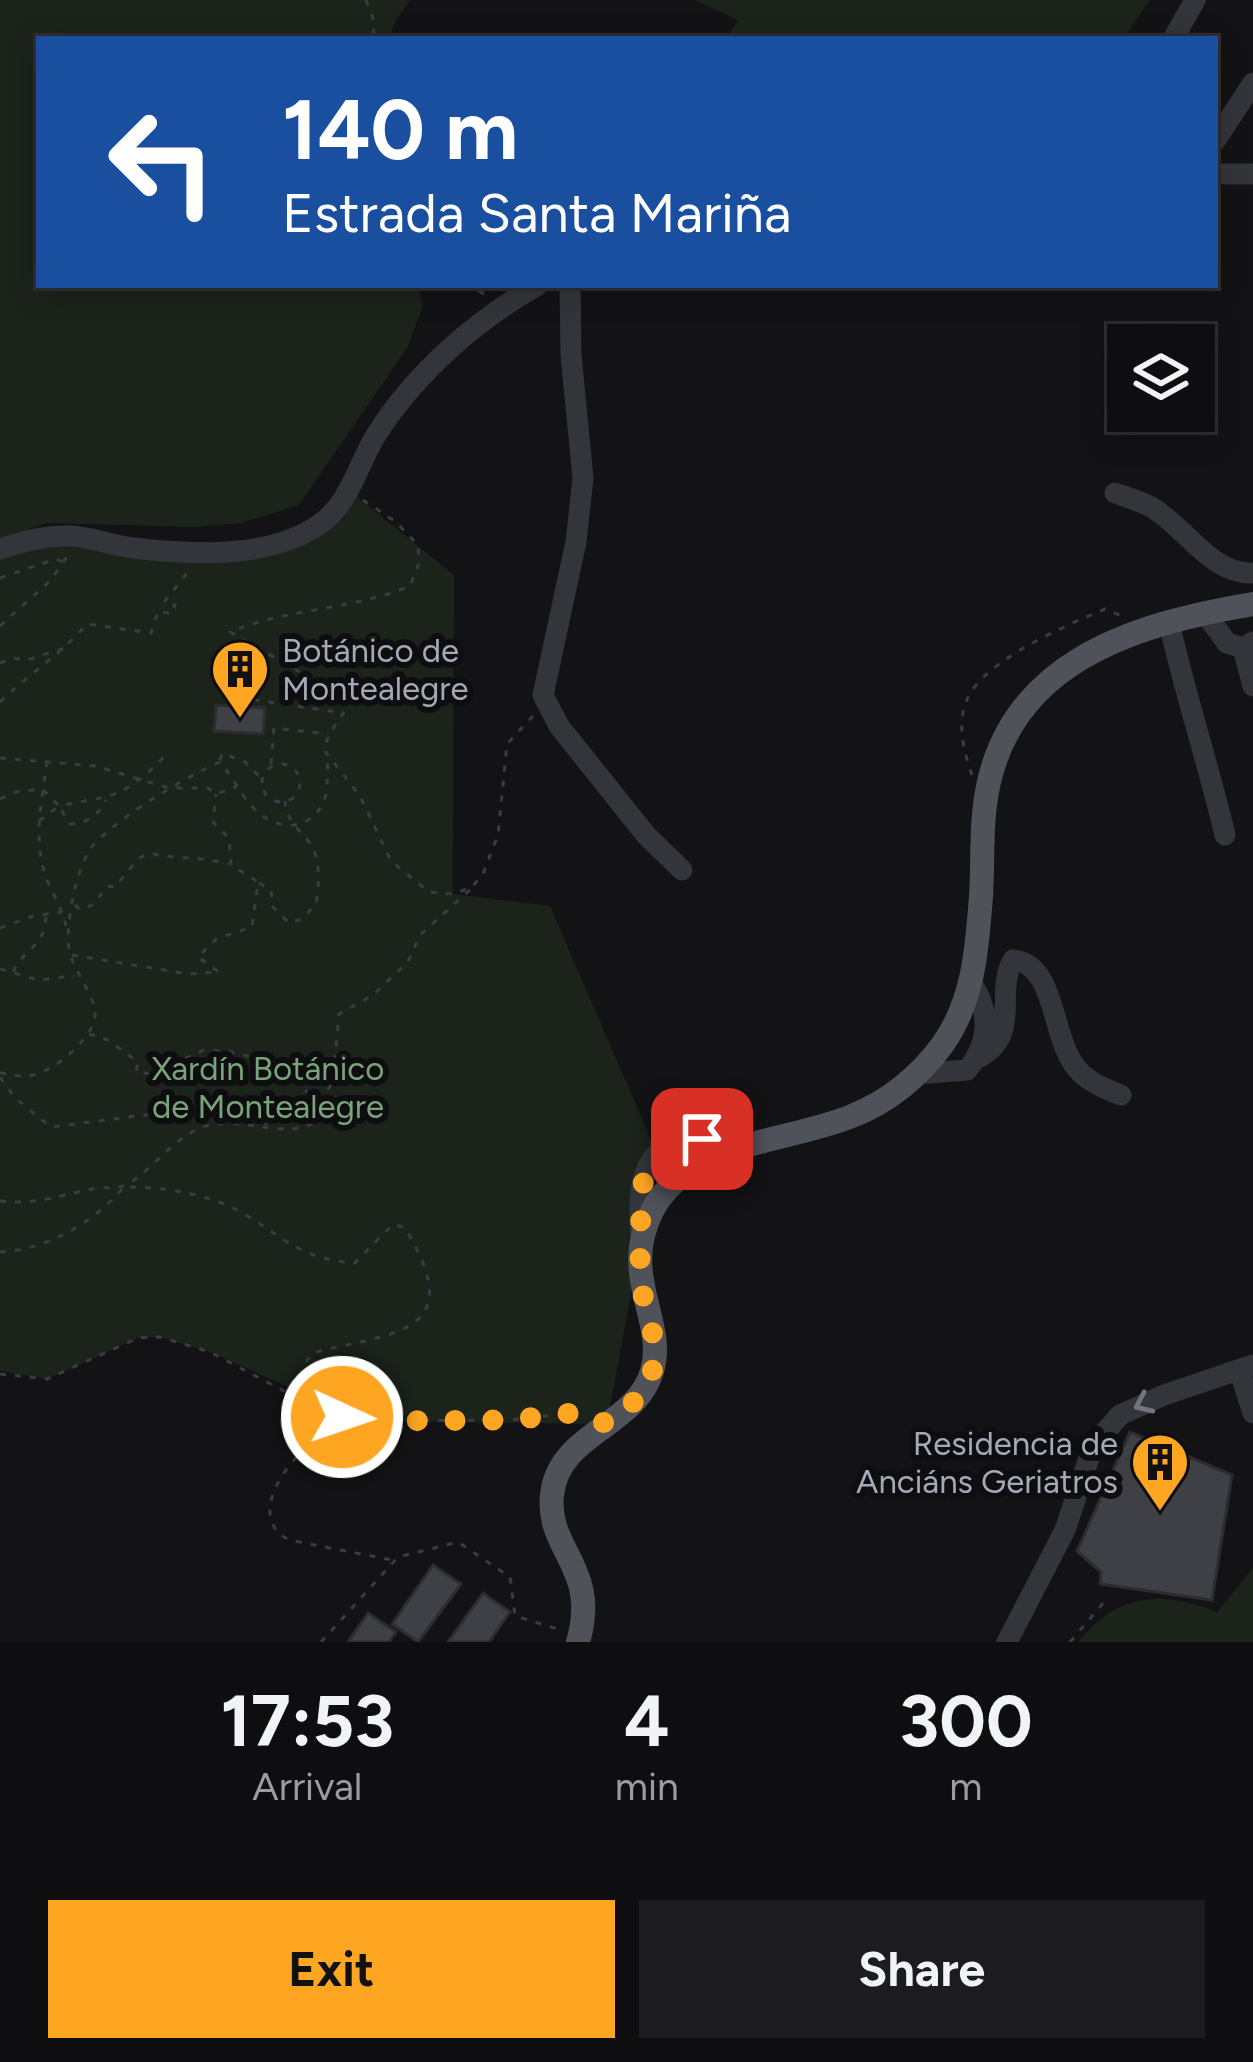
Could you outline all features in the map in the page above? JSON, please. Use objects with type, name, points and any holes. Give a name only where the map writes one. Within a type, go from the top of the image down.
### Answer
[{"type":"main road","points":[[579,1639],[583,1588],[556,1527],[551,1499],[565,1460],[642,1391],[654,1364],[640,1281],[641,1244],[652,1211],[672,1184],[699,1165],[850,1117],[879,1103],[916,1074],[947,1038],[971,982],[977,946],[985,804],[1007,737],[1044,685],[1108,642],[1169,622],[1253,604]]},
{"type":"street","points":[[1175,36],[1195,0]]},
{"type":"street","points":[[1218,136],[1253,83]]},
{"type":"street","points":[[1218,174],[1253,175]]},
{"type":"street","points":[[0,549],[31,538],[74,536],[133,548],[204,551],[273,545],[321,523],[350,491],[376,434],[423,375],[505,303],[532,288]]},
{"type":"street","points":[[570,288],[571,355],[583,478],[562,615],[543,695],[559,726],[646,835],[682,870]]},
{"type":"street","points":[[1115,493],[1151,507],[1216,562],[1238,574],[1253,574]]},
{"type":"street","points":[[1204,613],[1227,643],[1248,645],[1253,686]]},
{"type":"street","points":[[1169,622],[1225,835]]},
{"type":"street","points":[[976,1059],[991,1052],[1003,1032],[1006,973],[1013,959],[1028,961],[1040,972],[1076,1068],[1097,1085],[1121,1095]]},
{"type":"street","points":[[916,1074],[967,1070],[976,1059],[986,1036],[984,1002],[971,982]]},
{"type":"street","points":[[1007,1642],[1065,1530],[1093,1447],[1120,1415],[1164,1395],[1246,1369],[1253,1413]]},
{"type":"path","points":[[366,0],[374,36]]},
{"type":"path","points":[[472,288],[505,303]]},
{"type":"path","points":[[350,491],[395,522],[418,545],[419,563],[410,586],[371,602],[264,618],[230,632],[349,700],[324,750],[360,796],[391,861],[429,892],[453,894],[472,887]]},
{"type":"path","points":[[0,626],[66,562],[74,536]]},
{"type":"path","points":[[0,701],[87,624],[151,633],[158,611],[172,614],[175,605],[164,602],[204,551]]},
{"type":"path","points":[[0,578],[56,559],[66,562]]},
{"type":"path","points":[[0,663],[66,647]]},
{"type":"path","points":[[226,676],[229,696],[345,713]]},
{"type":"path","points":[[0,1252],[47,1244],[84,1221],[204,1126],[295,1129],[314,1125],[322,1117],[332,1079],[339,1014],[373,995],[408,962],[421,934],[483,874],[498,836],[507,744],[546,702]]},
{"type":"path","points":[[272,766],[290,766],[298,776],[296,793],[285,801],[269,798],[262,788],[262,778],[272,766],[274,728],[328,734]]},
{"type":"path","points":[[262,778],[237,758],[222,753],[220,762],[259,814],[295,827],[320,808],[326,793],[328,754]]},
{"type":"path","points":[[38,821],[58,806],[106,799],[142,779],[164,758]]},
{"type":"path","points":[[2,761],[95,766],[170,788],[208,788],[216,794]]},
{"type":"path","points":[[0,1075],[44,1072],[88,1034],[95,1017],[94,999],[77,976],[62,912],[47,880],[38,821],[46,761]]},
{"type":"path","points":[[66,927],[91,846],[170,788],[220,762]]},
{"type":"path","points":[[216,794],[238,787]]},
{"type":"path","points":[[42,789],[70,824],[82,823],[106,799]]},
{"type":"path","points":[[0,799],[42,789]]},
{"type":"path","points":[[216,794],[213,822],[229,838],[231,865]]},
{"type":"path","points":[[74,904],[81,910],[94,904],[107,886],[115,887],[138,859],[150,853],[205,857],[231,865],[271,890],[273,907],[289,922],[302,919],[316,904],[316,859],[313,848],[287,817],[285,801]]},
{"type":"path","points":[[70,955],[188,974],[220,972],[198,957],[216,939],[252,927],[259,882]]},
{"type":"path","points":[[0,928],[62,912]]},
{"type":"path","points":[[12,974],[46,931],[46,915]]},
{"type":"path","points":[[0,969],[38,980],[77,976]]},
{"type":"path","points":[[88,1034],[108,1040],[138,1062],[136,1072],[150,1075],[204,1050],[281,1064],[322,1108]]},
{"type":"path","points":[[0,1075],[15,1098],[51,1126],[176,1111],[194,1106],[206,1095],[218,1095],[259,1114],[268,1126]]},
{"type":"path","points":[[0,1201],[34,1204],[98,1187],[168,1189],[242,1213],[300,1251],[336,1262],[355,1263],[393,1224],[405,1228],[430,1278],[426,1310],[404,1329],[372,1342],[312,1353],[298,1399]]},
{"type":"path","points":[[0,1374],[47,1379],[138,1338],[160,1337],[210,1352],[342,1417],[511,1420],[580,1412],[607,1424]]},
{"type":"path","points":[[379,1420],[363,1431],[320,1438],[277,1482],[271,1519],[284,1538],[394,1561],[458,1542],[511,1576],[515,1616],[579,1639]]},
{"type":"path","points":[[321,1642],[394,1561]]},
{"type":"path","points":[[1070,1642],[1105,1601]]},
{"type":"green space","points":[[0,0],[410,0],[393,25],[391,36],[36,36],[36,288],[418,288],[423,306],[407,348],[299,505],[241,523],[195,527],[47,523],[0,538]]},
{"type":"green space","points":[[695,0],[1150,0],[1125,36],[727,36],[738,20]]},
{"type":"green space","name":"Xardín Botánico de Montealegre","points":[[350,491],[454,575],[453,894],[550,906],[657,1153],[607,1424],[364,1421],[210,1352],[160,1337],[138,1338],[47,1379],[0,1371],[0,550],[74,536],[204,551],[321,523]]},
{"type":"green space","points":[[1253,1568],[1253,1642],[1078,1642],[1108,1614],[1141,1600],[1177,1600],[1217,1612]]},
{"type":"building","name":"Botánico de Montealegre","points":[[216,705],[265,708],[263,734],[214,731]]},
{"type":"building","name":"Residencia de Anciáns Geriatros","points":[[1130,1432],[1232,1475],[1212,1600],[1100,1584],[1101,1572],[1077,1551]]},
{"type":"building","points":[[433,1565],[461,1584],[418,1642],[392,1624]]},
{"type":"building","points":[[483,1593],[510,1612],[489,1642],[448,1642]]},
{"type":"building","points":[[368,1613],[396,1632],[389,1642],[348,1642]]},
{"type":"place","name":"Botánico de Montealegre","points":[[240,720]]},
{"type":"place","name":"Residencia de Anciáns Geriatros","points":[[1160,1513]]},
{"type":"route","points":[[342,1417],[364,1421],[511,1420],[580,1412],[607,1424],[621,1414],[642,1391],[654,1364],[639,1267],[639,1210],[646,1170],[657,1153],[678,1141],[702,1139]]}]
